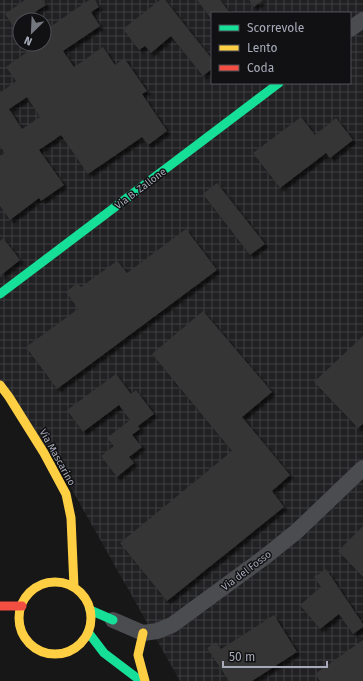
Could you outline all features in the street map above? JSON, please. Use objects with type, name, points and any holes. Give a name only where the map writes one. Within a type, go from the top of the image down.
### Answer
[{"type":"street","points":[[351,28],[363,20]]},
{"type":"street","name":"Via B. Zallone","points":[[0,294],[278,84]]},
{"type":"street","name":"Via Mascarino","points":[[0,385],[44,453],[66,494],[71,518],[74,588]]},
{"type":"street","name":"Via del Fosso","points":[[143,633],[157,631],[172,625],[266,556],[297,531],[363,468]]},
{"type":"street","points":[[60,575],[67,584],[83,596],[90,610],[89,628],[86,637],[78,646],[69,651],[58,654],[47,653],[37,649],[29,642],[16,622],[27,596],[35,588],[60,575],[73,548]]},
{"type":"street","points":[[0,606],[22,606]]},
{"type":"street","points":[[90,610],[143,633],[138,655],[145,681]]},
{"type":"street","points":[[89,628],[113,620]]},
{"type":"street","points":[[89,628],[104,653]]},
{"type":"street","points":[[78,646],[104,653],[142,681]]},
{"type":"shaded area","points":[[0,0],[363,0],[363,681],[180,681],[53,456],[0,386]]},
{"type":"building","points":[[25,0],[42,0],[46,5],[35,12],[12,12],[12,24],[5,14]]},
{"type":"building","points":[[89,0],[95,0],[99,7],[91,12],[100,26],[63,51],[74,67],[103,47],[115,65],[124,58],[147,91],[142,94],[167,131],[148,145],[142,137],[88,174],[61,135],[39,150],[64,185],[41,201],[39,198],[10,220],[0,206],[0,156],[5,153],[0,146],[0,93],[16,81],[6,67],[27,52],[52,52],[52,26]],"holes":[[[27,97],[40,117],[22,129],[9,109]]]},
{"type":"building","points":[[160,0],[165,0],[211,58],[211,70],[203,76],[171,36],[151,53],[145,46],[139,50],[123,29]]},
{"type":"building","points":[[197,0],[220,0],[229,12],[211,12],[211,19]]},
{"type":"building","points":[[249,0],[263,0],[254,7]]},
{"type":"building","points":[[301,117],[315,135],[336,118],[353,140],[330,158],[326,153],[280,188],[253,153]]},
{"type":"building","points":[[217,183],[265,244],[250,255],[203,194]]},
{"type":"building","points":[[186,229],[217,270],[57,389],[26,347],[78,309],[66,292],[77,283],[81,287],[117,261],[127,273]]},
{"type":"building","points":[[3,238],[20,260],[0,276],[0,241]]},
{"type":"building","points":[[203,311],[272,392],[242,417],[290,475],[272,491],[284,507],[167,601],[120,543],[232,451],[152,354]]},
{"type":"building","points":[[363,336],[363,424],[358,428],[314,382]]},
{"type":"building","points":[[116,374],[131,394],[136,390],[154,414],[138,426],[140,429],[132,435],[142,447],[129,457],[134,463],[117,477],[101,456],[114,446],[107,438],[130,420],[119,405],[83,432],[67,410]]},
{"type":"building","points":[[363,526],[363,577],[338,551]]},
{"type":"building","points":[[326,569],[363,624],[363,627],[353,634],[339,614],[320,629],[300,605],[321,587],[314,577]]},
{"type":"building","points":[[274,615],[297,652],[252,681],[229,681],[207,648],[216,642],[221,649]]},
{"type":"building","points":[[363,640],[363,681],[320,681],[315,674]]},
{"type":"traffic: fast","points":[[0,294],[278,84]]},
{"type":"traffic: fast","points":[[90,610],[113,620]]},
{"type":"traffic: fast","points":[[88,632],[104,653],[141,681]]},
{"type":"traffic: slow","points":[[0,385],[44,453],[66,494],[71,518],[74,587]]},
{"type":"traffic: slow","points":[[55,582],[75,588],[85,598],[91,618],[85,638],[75,648],[55,654],[35,648],[25,638],[19,618],[25,598],[35,588],[55,582]]},
{"type":"traffic: slow","points":[[143,633],[138,655],[145,681]]},
{"type":"traffic: jam","points":[[0,606],[22,606]]}]
